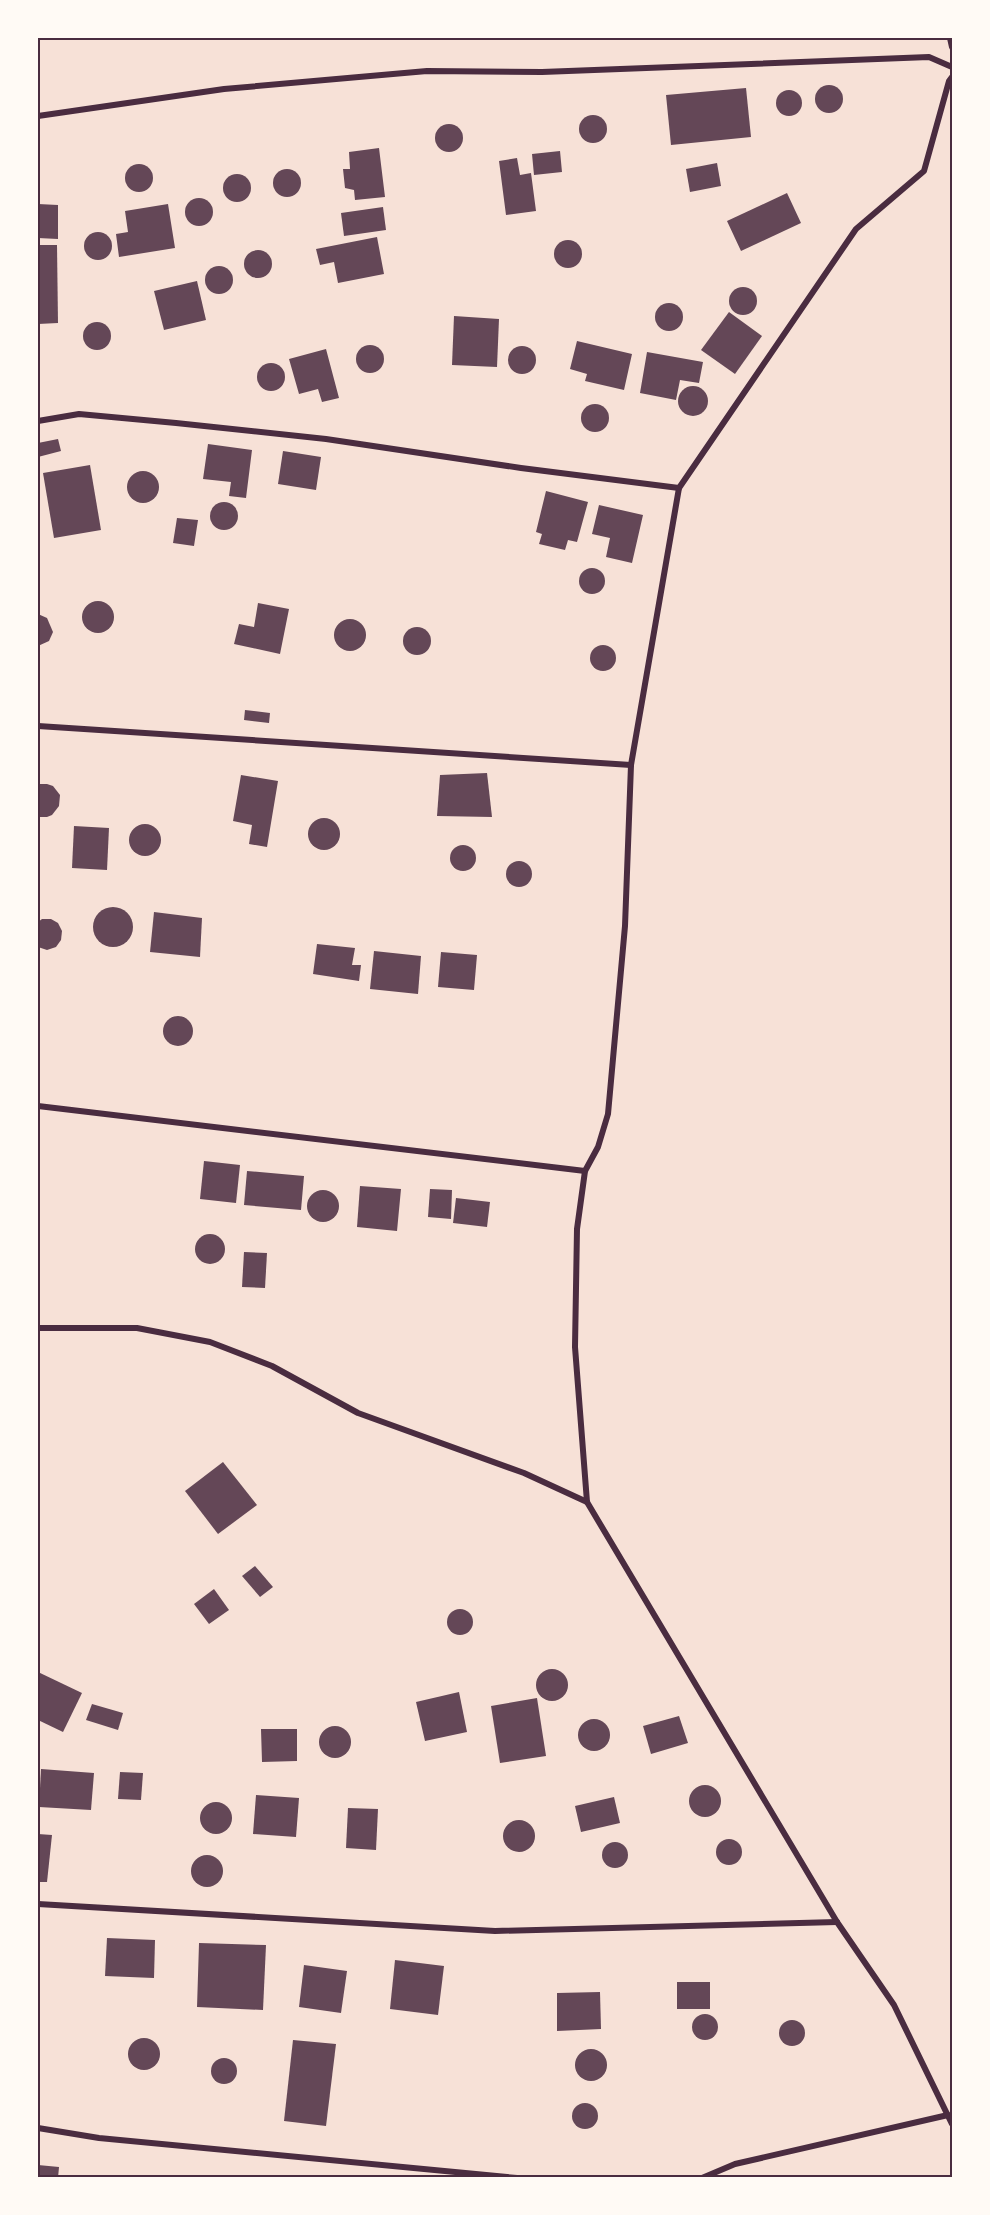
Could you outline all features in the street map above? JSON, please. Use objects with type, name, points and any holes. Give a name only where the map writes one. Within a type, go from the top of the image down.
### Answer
[{"type":"street","points":[[950,38],[952,46]]},
{"type":"street","points":[[38,116],[224,89],[427,71],[542,72],[929,57],[952,67]]},
{"type":"street","points":[[952,77],[924,171],[856,229],[679,488],[631,765],[625,926],[608,1114],[598,1147],[585,1171],[577,1229],[575,1347],[587,1502],[837,1922],[894,2005],[952,2124]]},
{"type":"street","points":[[38,421],[79,414],[176,423],[326,439],[521,468],[679,488]]},
{"type":"street","points":[[38,726],[631,765]]},
{"type":"street","points":[[38,1106],[585,1171]]},
{"type":"street","points":[[38,1328],[137,1328],[210,1341],[272,1366],[358,1413],[524,1473],[587,1502]]},
{"type":"street","points":[[38,1904],[495,1931],[837,1922]]},
{"type":"street","points":[[702,2178],[735,2164],[948,2115]]},
{"type":"street","points":[[38,2128],[99,2138],[518,2178]]},
{"type":"building","points":[[829,85],[839,89],[843,99],[839,109],[829,113],[819,109],[815,99],[819,89]]},
{"type":"building","points":[[746,88],[751,137],[671,145],[666,95]]},
{"type":"building","points":[[789,90],[798,94],[802,103],[798,112],[789,116],[780,112],[776,103],[780,94]]},
{"type":"building","points":[[593,115],[603,119],[607,129],[603,139],[593,143],[583,139],[579,129],[583,119]]},
{"type":"building","points":[[449,124],[459,128],[463,138],[459,148],[449,152],[439,148],[435,138],[439,128]]},
{"type":"building","points":[[379,148],[385,197],[355,200],[354,190],[345,188],[343,169],[350,169],[349,152]]},
{"type":"building","points":[[560,151],[562,172],[534,175],[532,154]]},
{"type":"building","points":[[517,158],[520,175],[531,173],[536,211],[506,215],[499,161]]},
{"type":"building","points":[[717,163],[721,186],[690,192],[686,169]]},
{"type":"building","points":[[139,164],[149,168],[153,178],[149,188],[139,192],[129,188],[125,178],[129,168]]},
{"type":"building","points":[[287,169],[297,173],[301,183],[297,193],[287,197],[277,193],[273,183],[277,173]]},
{"type":"building","points":[[237,174],[247,178],[251,188],[247,198],[237,202],[227,198],[223,188],[227,178]]},
{"type":"building","points":[[787,193],[801,223],[741,251],[727,221]]},
{"type":"building","points":[[199,198],[209,202],[213,212],[209,222],[199,226],[189,222],[185,212],[189,202]]},
{"type":"building","points":[[38,204],[58,205],[58,239],[38,238]]},
{"type":"building","points":[[168,204],[175,248],[119,257],[116,234],[128,232],[125,211]]},
{"type":"building","points":[[383,207],[386,230],[344,236],[341,213]]},
{"type":"building","points":[[98,232],[108,236],[112,246],[108,256],[98,260],[88,256],[84,246],[88,236]]},
{"type":"building","points":[[377,237],[384,274],[338,283],[334,262],[320,265],[316,249]]},
{"type":"building","points":[[568,240],[578,244],[582,254],[578,264],[568,268],[558,264],[554,254],[558,244]]},
{"type":"building","points":[[38,245],[57,245],[58,323],[38,324]]},
{"type":"building","points":[[258,250],[268,254],[272,264],[268,274],[258,278],[248,274],[244,264],[248,254]]},
{"type":"building","points":[[219,266],[229,270],[233,280],[229,290],[219,294],[209,290],[205,280],[209,270]]},
{"type":"building","points":[[197,281],[206,320],[164,330],[154,291]]},
{"type":"building","points":[[743,287],[753,291],[757,301],[753,311],[743,315],[733,311],[729,301],[733,291]]},
{"type":"building","points":[[669,303],[679,307],[683,317],[679,327],[669,331],[659,327],[655,317],[659,307]]},
{"type":"building","points":[[729,312],[762,336],[735,374],[701,350]]},
{"type":"building","points":[[454,316],[499,319],[497,367],[452,365]]},
{"type":"building","points":[[97,322],[107,326],[111,336],[107,346],[97,350],[87,346],[83,336],[87,326]]},
{"type":"building","points":[[577,341],[632,354],[624,390],[585,381],[587,374],[570,369]]},
{"type":"building","points":[[370,345],[380,349],[384,359],[380,369],[370,373],[360,369],[356,359],[360,349]]},
{"type":"building","points":[[522,346],[532,350],[536,360],[532,370],[522,374],[512,370],[508,360],[512,350]]},
{"type":"building","points":[[326,349],[339,398],[322,402],[318,389],[299,394],[289,359]]},
{"type":"building","points":[[647,352],[703,362],[699,383],[680,380],[676,400],[640,393]]},
{"type":"building","points":[[271,363],[281,367],[285,377],[281,387],[271,391],[261,387],[257,377],[261,367]]},
{"type":"building","points":[[693,386],[699,387],[707,395],[707,407],[699,415],[693,416],[687,415],[679,407],[678,401],[679,395],[687,387]]},
{"type":"building","points":[[595,404],[605,408],[609,418],[605,428],[595,432],[585,428],[581,418],[585,408]]},
{"type":"building","points":[[58,439],[61,451],[38,457],[38,443]]},
{"type":"building","points":[[208,444],[252,450],[246,498],[229,496],[231,482],[203,479]]},
{"type":"building","points":[[283,451],[321,457],[316,490],[278,484]]},
{"type":"building","points":[[90,465],[101,530],[54,538],[43,473]]},
{"type":"building","points":[[143,471],[154,476],[159,487],[154,498],[143,503],[132,498],[127,487],[132,476]]},
{"type":"building","points":[[546,491],[588,502],[577,542],[568,540],[565,550],[539,544],[542,534],[536,532]]},
{"type":"building","points":[[224,502],[234,506],[238,516],[234,526],[224,530],[214,526],[210,516],[214,506]]},
{"type":"building","points":[[599,505],[643,515],[632,563],[606,557],[610,538],[592,534]]},
{"type":"building","points":[[177,518],[198,520],[194,546],[173,543]]},
{"type":"building","points":[[592,568],[601,572],[605,581],[601,590],[592,594],[583,590],[579,581],[583,572]]},
{"type":"building","points":[[98,601],[109,606],[114,617],[109,628],[98,633],[87,628],[82,617],[87,606]]},
{"type":"building","points":[[258,603],[289,609],[280,654],[234,644],[239,624],[254,627]]},
{"type":"building","points":[[38,614],[47,618],[53,632],[49,641],[38,646]]},
{"type":"building","points":[[350,619],[361,624],[366,635],[361,646],[350,651],[339,646],[334,635],[339,624]]},
{"type":"building","points":[[417,627],[427,631],[431,641],[427,651],[417,655],[407,651],[403,641],[407,631]]},
{"type":"building","points":[[603,645],[612,649],[616,658],[612,667],[603,671],[594,667],[590,658],[594,649]]},
{"type":"building","points":[[245,710],[270,713],[269,723],[244,720]]},
{"type":"building","points":[[487,773],[492,817],[437,816],[440,775]]},
{"type":"building","points":[[241,775],[278,781],[267,847],[249,844],[252,825],[233,821]]},
{"type":"building","points":[[38,784],[53,786],[60,795],[59,806],[52,815],[47,817],[38,817]]},
{"type":"building","points":[[324,818],[335,823],[340,834],[335,845],[324,850],[313,845],[308,834],[313,823]]},
{"type":"building","points":[[145,824],[156,829],[161,840],[156,851],[145,856],[134,851],[129,840],[134,829]]},
{"type":"building","points":[[74,826],[109,828],[107,870],[72,868]]},
{"type":"building","points":[[463,845],[472,849],[476,858],[472,867],[463,871],[454,867],[450,858],[454,849]]},
{"type":"building","points":[[519,861],[528,865],[532,874],[528,883],[519,887],[510,883],[506,874],[510,865]]},
{"type":"building","points":[[113,907],[121,908],[127,913],[132,919],[132,935],[127,941],[121,946],[113,947],[105,946],[99,941],[94,935],[93,927],[94,919],[99,913],[105,908]]},
{"type":"building","points":[[154,912],[202,918],[200,957],[150,952]]},
{"type":"building","points":[[42,919],[51,919],[58,923],[62,931],[61,940],[56,947],[47,950],[38,947],[38,922]]},
{"type":"building","points":[[317,944],[355,948],[352,965],[361,965],[359,981],[313,974]]},
{"type":"building","points":[[374,951],[421,956],[418,994],[370,989]]},
{"type":"building","points":[[441,952],[477,955],[474,990],[438,987]]},
{"type":"building","points":[[178,1016],[189,1020],[193,1031],[189,1042],[178,1046],[167,1042],[163,1031],[167,1020]]},
{"type":"building","points":[[204,1161],[240,1165],[236,1203],[200,1199]]},
{"type":"building","points":[[247,1171],[304,1176],[301,1210],[244,1205]]},
{"type":"building","points":[[360,1186],[401,1189],[397,1231],[357,1227]]},
{"type":"building","points":[[430,1189],[452,1190],[451,1219],[428,1217]]},
{"type":"building","points":[[323,1190],[334,1195],[339,1206],[334,1217],[323,1222],[312,1217],[307,1206],[312,1195]]},
{"type":"building","points":[[456,1198],[490,1202],[487,1227],[453,1223]]},
{"type":"building","points":[[210,1234],[221,1238],[225,1249],[221,1260],[210,1264],[199,1260],[195,1249],[199,1238]]},
{"type":"building","points":[[244,1252],[267,1253],[265,1288],[242,1287]]},
{"type":"building","points":[[223,1462],[257,1505],[218,1534],[185,1491]]},
{"type":"building","points":[[255,1566],[273,1587],[260,1597],[242,1576]]},
{"type":"building","points":[[214,1589],[229,1610],[209,1624],[194,1604]]},
{"type":"building","points":[[460,1609],[469,1613],[473,1622],[469,1631],[460,1635],[451,1631],[447,1622],[451,1613]]},
{"type":"building","points":[[552,1669],[563,1674],[568,1685],[563,1696],[552,1701],[541,1696],[536,1685],[541,1674]]},
{"type":"building","points":[[38,1672],[82,1693],[63,1732],[38,1720]]},
{"type":"building","points":[[459,1692],[467,1732],[425,1741],[416,1702]]},
{"type":"building","points":[[537,1698],[546,1756],[500,1763],[491,1706]]},
{"type":"building","points":[[92,1704],[123,1713],[118,1730],[86,1720]]},
{"type":"building","points":[[679,1716],[688,1743],[651,1754],[643,1726]]},
{"type":"building","points":[[594,1719],[605,1724],[610,1735],[605,1746],[594,1751],[583,1746],[578,1735],[583,1724]]},
{"type":"building","points":[[335,1726],[346,1731],[351,1742],[346,1753],[335,1758],[324,1753],[319,1742],[324,1731]]},
{"type":"building","points":[[261,1729],[297,1729],[297,1761],[262,1762]]},
{"type":"building","points":[[41,1769],[94,1773],[91,1810],[39,1807]]},
{"type":"building","points":[[120,1772],[143,1773],[141,1800],[118,1799]]},
{"type":"building","points":[[705,1785],[716,1790],[721,1801],[716,1812],[705,1817],[694,1812],[689,1801],[694,1790]]},
{"type":"building","points":[[256,1795],[299,1798],[296,1837],[253,1834]]},
{"type":"building","points":[[614,1797],[620,1823],[581,1832],[575,1806]]},
{"type":"building","points":[[216,1802],[227,1807],[232,1818],[227,1829],[216,1834],[205,1829],[200,1818],[205,1807]]},
{"type":"building","points":[[348,1808],[378,1809],[376,1850],[346,1848]]},
{"type":"building","points":[[519,1820],[530,1825],[535,1836],[530,1847],[519,1852],[508,1847],[503,1836],[508,1825]]},
{"type":"building","points":[[38,1834],[52,1835],[47,1882],[38,1882]]},
{"type":"building","points":[[729,1839],[738,1843],[742,1852],[738,1861],[729,1865],[720,1861],[716,1852],[720,1843]]},
{"type":"building","points":[[615,1842],[624,1846],[628,1855],[624,1864],[615,1868],[606,1864],[602,1855],[606,1846]]},
{"type":"building","points":[[207,1855],[218,1860],[223,1871],[218,1882],[207,1887],[196,1882],[191,1871],[196,1860]]},
{"type":"building","points":[[107,1938],[155,1940],[154,1978],[105,1976]]},
{"type":"building","points":[[199,1943],[266,1945],[263,2010],[197,2007]]},
{"type":"building","points":[[395,1960],[444,1966],[438,2015],[390,2009]]},
{"type":"building","points":[[304,1965],[347,1971],[341,2013],[299,2007]]},
{"type":"building","points":[[677,1982],[710,1982],[710,2009],[677,2009]]},
{"type":"building","points":[[600,1992],[601,2029],[557,2031],[557,1993]]},
{"type":"building","points":[[705,2014],[714,2018],[718,2027],[714,2036],[705,2040],[696,2036],[692,2027],[696,2018]]},
{"type":"building","points":[[792,2020],[801,2024],[805,2033],[801,2042],[792,2046],[783,2042],[779,2033],[783,2024]]},
{"type":"building","points":[[144,2038],[155,2043],[160,2054],[155,2065],[144,2070],[133,2065],[128,2054],[133,2043]]},
{"type":"building","points":[[293,2040],[336,2044],[326,2126],[284,2121]]},
{"type":"building","points":[[591,2049],[602,2054],[607,2065],[602,2076],[591,2081],[580,2076],[575,2065],[580,2054]]},
{"type":"building","points":[[224,2058],[233,2062],[237,2071],[233,2080],[224,2084],[215,2080],[211,2071],[215,2062]]},
{"type":"building","points":[[585,2103],[594,2107],[598,2116],[594,2125],[585,2129],[576,2125],[572,2116],[576,2107]]},
{"type":"building","points":[[38,2165],[59,2167],[58,2178],[38,2178]]}]
